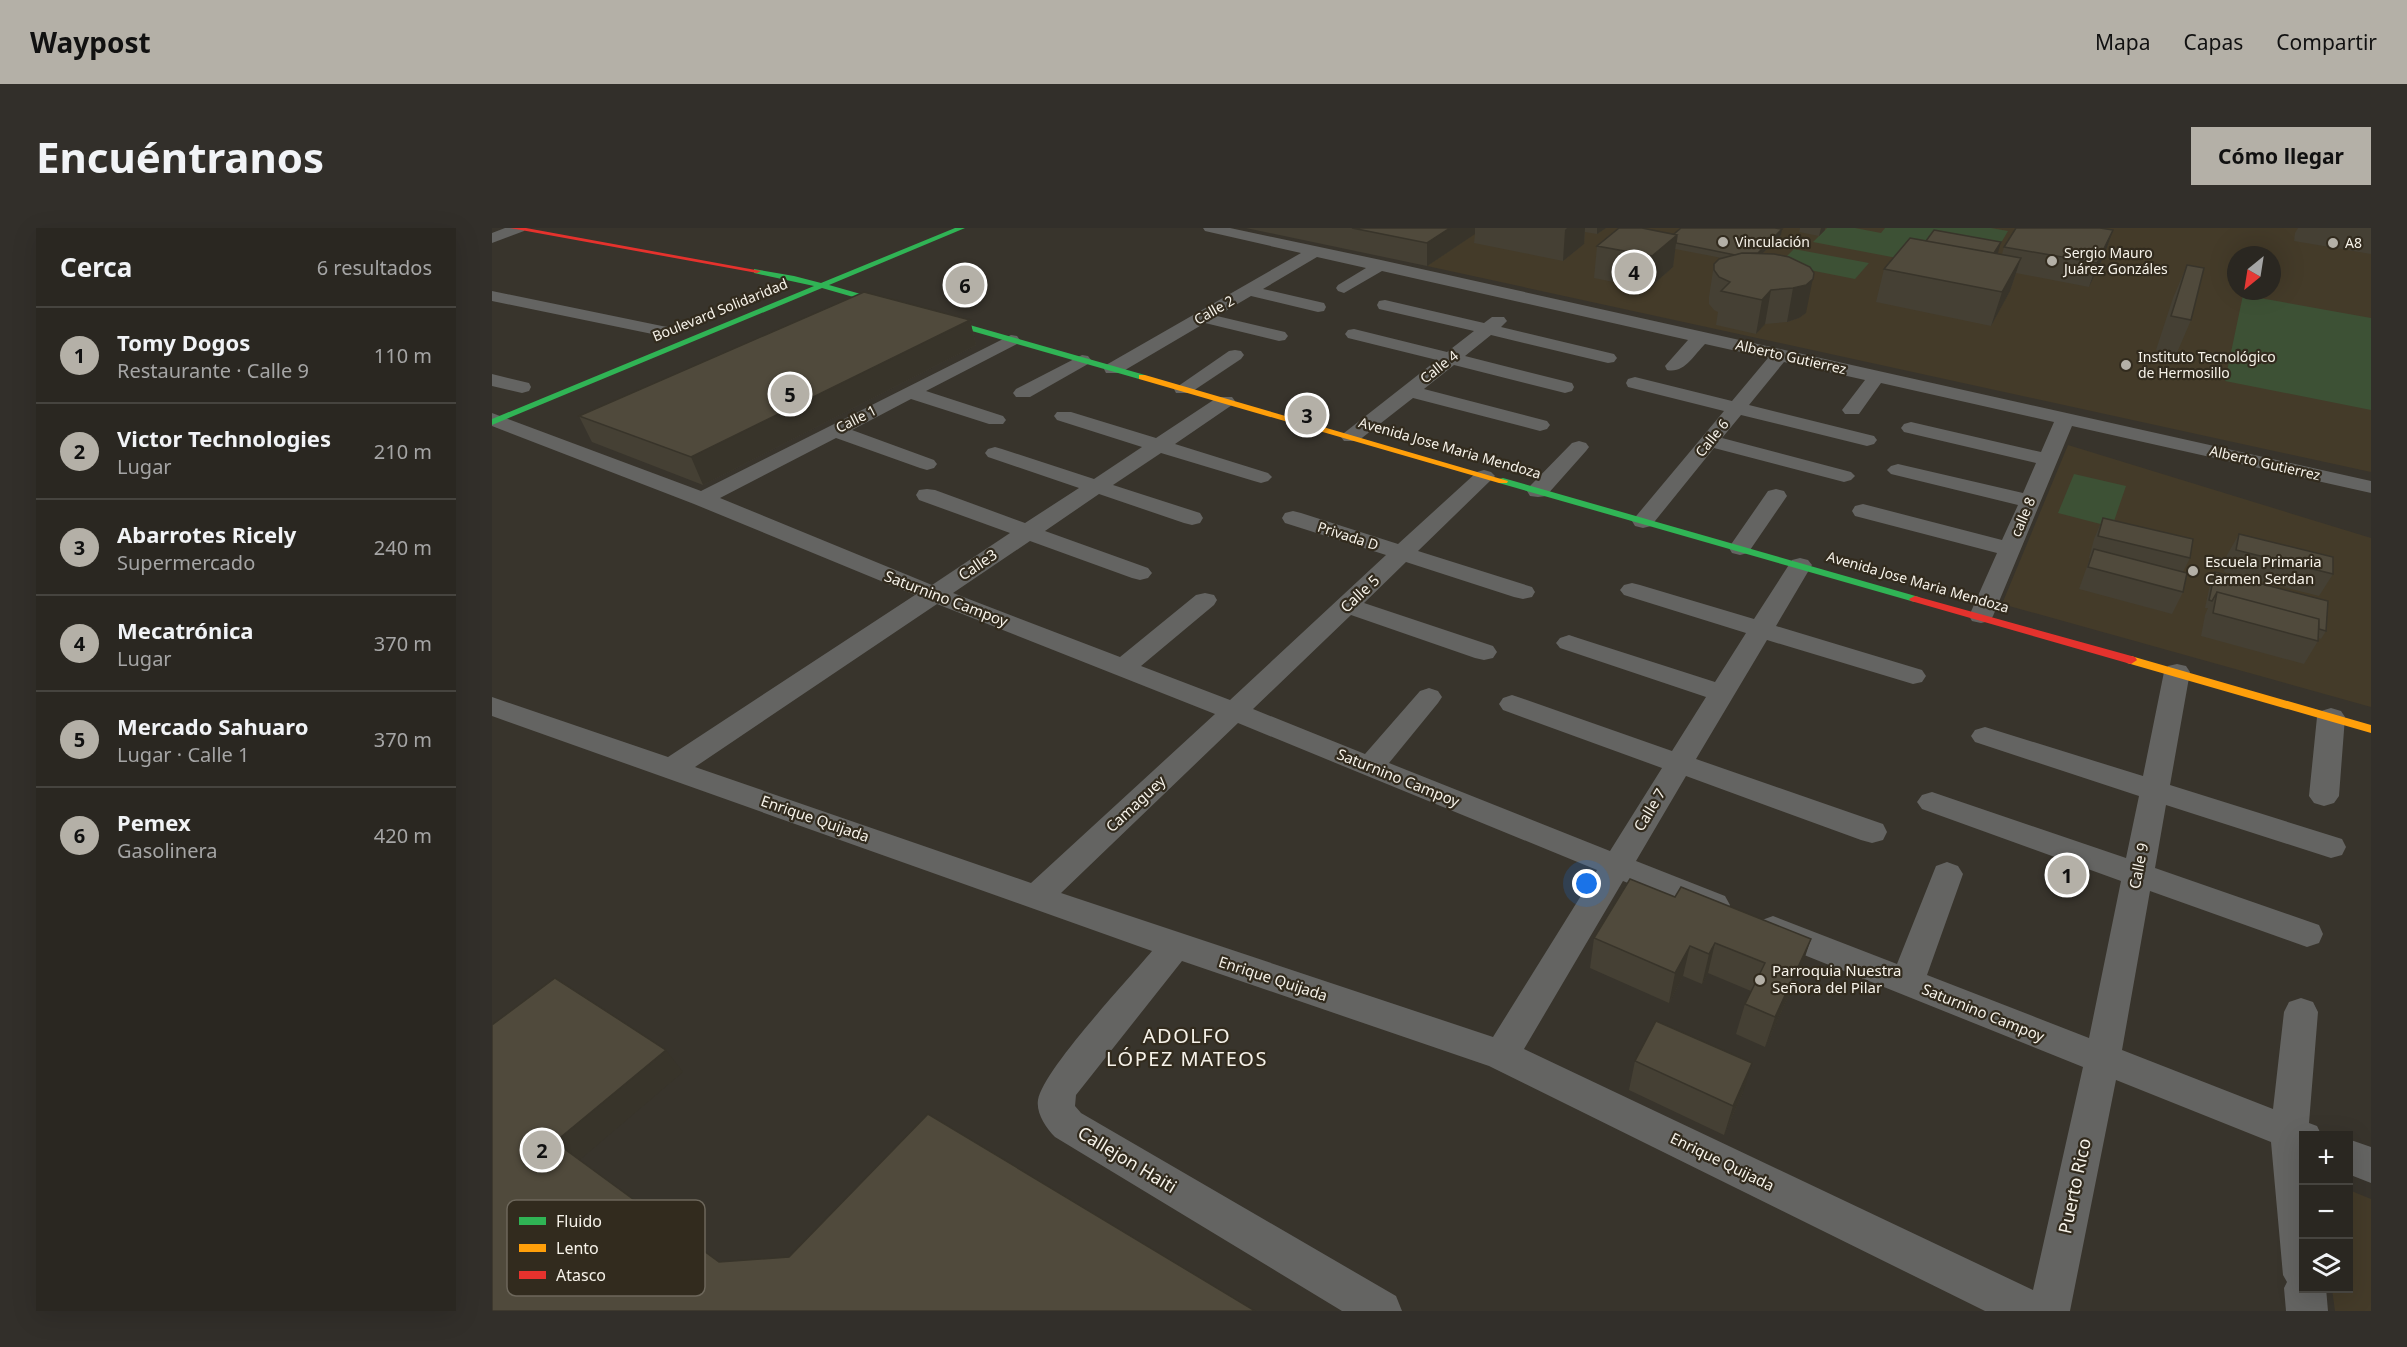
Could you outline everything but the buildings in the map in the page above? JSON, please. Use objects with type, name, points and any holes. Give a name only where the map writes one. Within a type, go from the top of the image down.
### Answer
[{"type":"street","name":"Avenida Jose Maria Mendoza","points":[[516,228],[794,278],[2371,729]]},
{"type":"street","points":[[492,238],[516,228]]},
{"type":"street","name":"Boulevard Solidaridad","points":[[495,408],[823,286],[961,228]]},
{"type":"street","name":"Alberto Gutierrez","points":[[1210,228],[2371,487]]},
{"type":"street","name":"Calle 2","points":[[1113,369],[1316,251]]},
{"type":"street","points":[[1344,288],[1381,266]]},
{"type":"street","name":"Boulevard Solidaridad","points":[[772,287],[816,269]]},
{"type":"street","points":[[1249,290],[1318,307]]},
{"type":"street","points":[[492,296],[667,329]]},
{"type":"street","name":"Calle 4","points":[[1351,437],[1528,298]]},
{"type":"street","points":[[1385,305],[1608,358]]},
{"type":"street","points":[[1202,317],[1279,336]]},
{"type":"street","name":"Boulevard Solidaridad","points":[[636,341],[667,329]]},
{"type":"street","points":[[1354,334],[1565,387]]},
{"type":"street","points":[[1674,366],[1701,337]]},
{"type":"street","name":"Calle 1","points":[[702,499],[1011,340]]},
{"type":"street","name":"Calle 6","points":[[1643,521],[1781,354]]},
{"type":"street","points":[[1183,389],[1235,355]]},
{"type":"street","points":[[1023,393],[1082,360]]},
{"type":"street","points":[[1852,410],[1877,376]]},
{"type":"street","points":[[1635,383],[1867,440]]},
{"type":"street","points":[[495,408],[527,385]]},
{"type":"street","points":[[1410,391],[1540,425]]},
{"type":"street","points":[[909,392],[996,420]]},
{"type":"street","name":"Calle3","points":[[671,769],[1225,401]]},
{"type":"street","name":"Saturnino Campoy","points":[[495,408],[702,499],[934,594],[1235,712],[1906,983],[2296,1135]]},
{"type":"street","points":[[1064,416],[1261,477]]},
{"type":"street","name":"calle 8","points":[[1981,616],[2066,418]]},
{"type":"street","points":[[1911,428],[2048,460]]},
{"type":"street","points":[[834,430],[927,464]]},
{"type":"street","points":[[1709,441],[1844,476]]},
{"type":"street","points":[[1538,491],[1579,447]]},
{"type":"street","points":[[995,453],[1191,519]]},
{"type":"street","points":[[1898,470],[2030,501]]},
{"type":"street","name":"Calle 5","points":[[1235,712],[1485,476]]},
{"type":"street","points":[[927,495],[1140,573]]},
{"type":"street","points":[[1740,548],[1776,496]]},
{"type":"street","points":[[1863,511],[2010,549]]},
{"type":"street","name":"Privada D","points":[[1293,518],[1523,592]]},
{"type":"street","name":"Calle 7","points":[[1502,1055],[1800,565]]},
{"type":"street","points":[[1632,590],[1913,676]]},
{"type":"street","points":[[1123,668],[1204,600]]},
{"type":"street","points":[[1347,605],[1484,652]]},
{"type":"street","points":[[1569,643],[1722,693]]},
{"type":"street","name":"Calle 9","points":[[2102,1060],[2177,672]]},
{"type":"street","points":[[1370,767],[1429,697]]},
{"type":"street","points":[[1512,704],[1872,832]]},
{"type":"street","name":"Enrique Quijada","points":[[492,706],[1175,946],[1502,1055],[2030,1311]]},
{"type":"street","name":"Camaguey","points":[[1038,896],[1235,712]]},
{"type":"street","points":[[2324,796],[2331,717]]},
{"type":"street","points":[[1985,736],[2331,847]]},
{"type":"street","points":[[1932,802],[2307,934]]},
{"type":"street","points":[[1906,983],[1947,874]]},
{"type":"street","name":"Callejon Haiti","points":[[1175,946],[1063,1084],[1056,1096],[1054,1107],[1058,1116],[1068,1125],[1381,1311]]},
{"type":"street","points":[[2301,1012],[2296,1135],[2302,1239]]},
{"type":"street","name":"Puerto Rico","points":[[2049,1311],[2102,1060]]},
{"type":"street","points":[[2353,1158],[2371,1165]]},
{"type":"street","points":[[2305,1293],[2307,1311]]},
{"type":"shaded area","name":"Instituto Tecnológico de Hermosillo","points":[[1483,228],[2371,228],[2371,472],[1427,266]]},
{"type":"shaded area","name":"Escuela Primaria Carmen Serdan","points":[[2068,445],[2371,538],[2371,707],[2002,604]]},
{"type":"shaded area","points":[[2353,1192],[2371,1199],[2371,1311],[2335,1311],[2333,1293],[2353,1293]]},
{"type":"green space","points":[[1827,228],[1855,228],[1881,233],[1885,228],[1991,228],[2008,231],[1995,253],[1918,262],[1813,242]]},
{"type":"green space","points":[[1794,249],[1869,263],[1855,279],[1779,264]]},
{"type":"green space","points":[[2242,300],[2271,300],[2371,318],[2371,410],[2225,381]]},
{"type":"green space","points":[[2074,474],[2126,486],[2112,527],[2058,513]]},
{"type":"traffic: fast","points":[[492,422],[961,228]]},
{"type":"traffic: fast","points":[[757,271],[794,278],[1142,377]]},
{"type":"traffic: fast","points":[[1503,481],[1915,599]]},
{"type":"traffic: slow","points":[[1142,377],[1503,481]]},
{"type":"traffic: slow","points":[[2131,660],[2371,729]]},
{"type":"traffic: jam","points":[[514,228],[757,271]]},
{"type":"traffic: jam","points":[[1915,599],[2131,660]]},
{"type":"place","name":"Vinculación","points":[[1723,242]]},
{"type":"place","name":"A8","points":[[2333,243]]},
{"type":"place","name":"Sergio Mauro Juárez Gonzáles","points":[[2052,261]]},
{"type":"place","name":"Mecatrónica","points":[[1634,272]]},
{"type":"place","name":"Pemex","points":[[965,285]]},
{"type":"place","name":"Instituto Tecnológico de Hermosillo","points":[[2126,365]]},
{"type":"place","name":"Mercado Sahuaro","points":[[790,394]]},
{"type":"place","name":"Abarrotes Ricely","points":[[1307,415]]},
{"type":"place","name":"Escuela Primaria Carmen Serdan","points":[[2193,571]]},
{"type":"place","name":"Tomy Dogos","points":[[2067,875]]},
{"type":"place","name":"Parroquia Nuestra Señora del Pilar","points":[[1760,980]]},
{"type":"place","name":"Victor Technologies","points":[[542,1150]]},
{"type":"district","name":"ADOLFO LÓPEZ MATEOS","points":[[1187,1048]]}]
